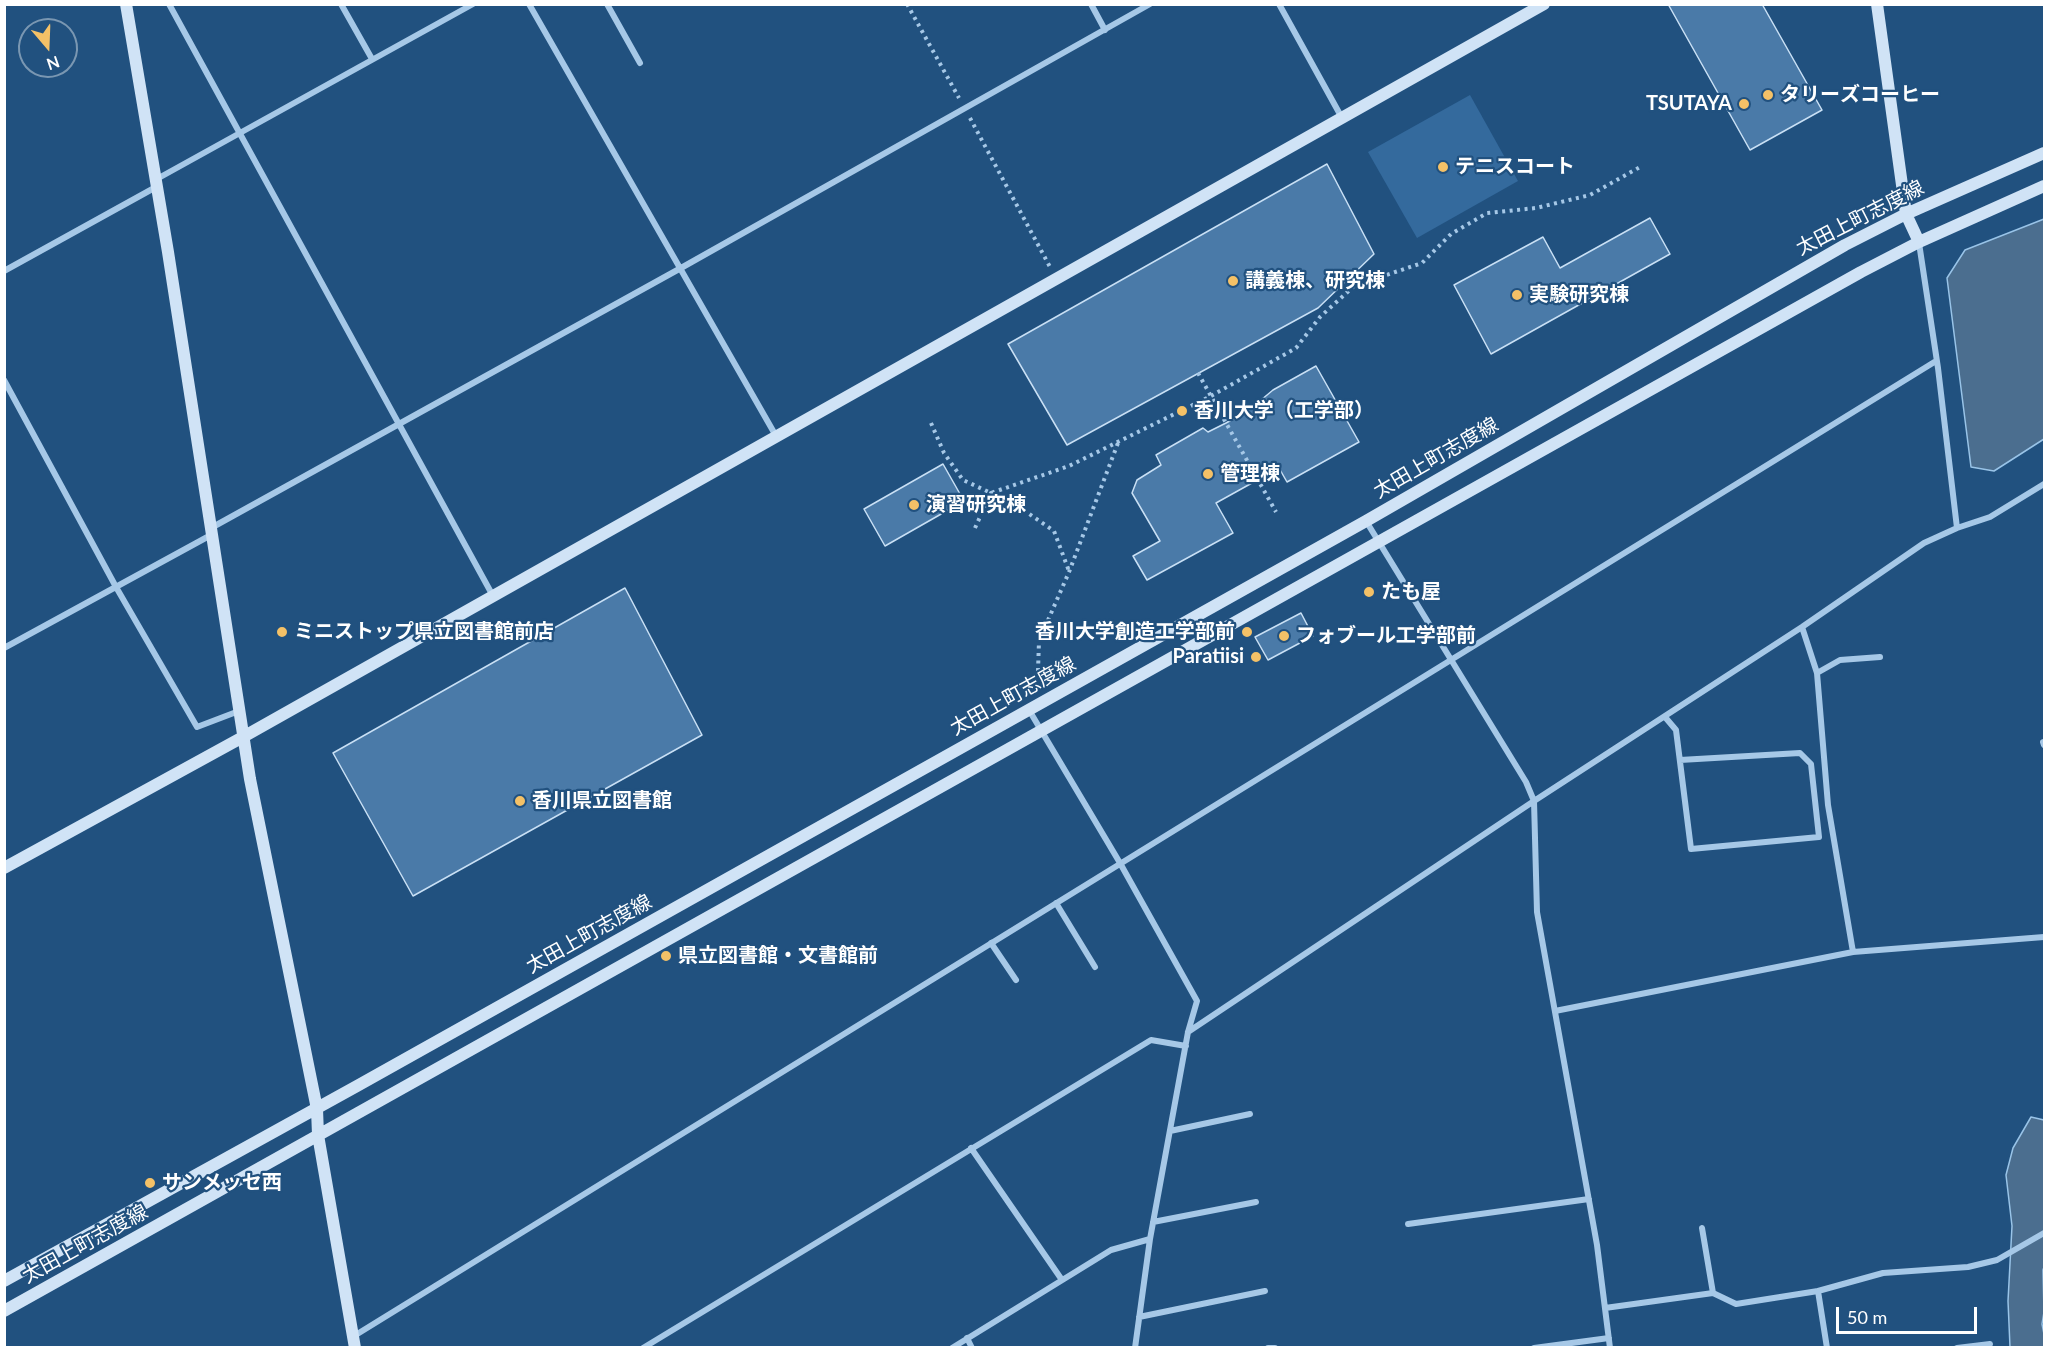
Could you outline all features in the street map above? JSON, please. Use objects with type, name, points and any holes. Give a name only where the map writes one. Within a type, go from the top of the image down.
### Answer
[{"type":"main road","points":[[126,4],[168,252],[243,737],[317,1109],[318,1135],[354,1342]]},
{"type":"main road","points":[[4,868],[493,597],[1544,4]]},
{"type":"main road","points":[[1877,4],[1906,214],[1919,242]]},
{"type":"main road","name":"太田上町志度線","points":[[4,1281],[317,1109],[1366,521],[1845,245],[1906,214],[2044,153]]},
{"type":"main road","name":"太田上町志度線","points":[[4,1311],[1861,272],[1919,242],[2044,186]]},
{"type":"street","points":[[169,4],[493,597]]},
{"type":"street","points":[[341,4],[372,60]]},
{"type":"street","points":[[4,271],[240,133],[474,4]]},
{"type":"street","points":[[529,4],[777,437]]},
{"type":"street","points":[[606,4],[640,63]]},
{"type":"street","points":[[1091,4],[1105,30]]},
{"type":"street","points":[[4,648],[398,424],[1150,4]]},
{"type":"street","points":[[1280,4],[1342,118]]},
{"type":"street","points":[[1919,242],[1957,528]]},
{"type":"street","points":[[354,1342],[991,943],[1936,360]]},
{"type":"street","points":[[4,380],[116,586],[197,727],[239,711]]},
{"type":"street","points":[[1188,1032],[1534,801],[1802,627],[1924,543],[1957,528],[1990,517],[2044,484]]},
{"type":"street","points":[[1366,521],[1526,782],[1534,801],[1537,912],[1597,1245],[1610,1347]]},
{"type":"street","points":[[1802,627],[1817,673],[1828,805],[1853,952]]},
{"type":"street","points":[[1817,673],[1840,660],[1880,657]]},
{"type":"street","points":[[1029,710],[1120,863],[1197,1001],[1188,1032],[1153,1222],[1135,1347]]},
{"type":"street","points":[[1665,717],[1676,730],[1691,849],[1819,837],[1811,764],[1800,753],[1680,760]]},
{"type":"street","points":[[1056,903],[1095,967]]},
{"type":"street","points":[[1555,1011],[1853,952],[2044,937]]},
{"type":"street","points":[[991,943],[1016,980]]},
{"type":"street","points":[[643,1347],[1151,1040],[1186,1046]]},
{"type":"street","points":[[1170,1131],[1250,1114]]},
{"type":"street","points":[[971,1148],[1062,1280]]},
{"type":"street","points":[[1408,1224],[1589,1199]]},
{"type":"street","points":[[1153,1222],[1256,1202]]},
{"type":"street","points":[[1701,1228],[1713,1293]]},
{"type":"street","points":[[1605,1308],[1713,1293],[1736,1304],[1818,1291],[1883,1273],[1968,1267],[1997,1260],[2044,1233]]},
{"type":"street","points":[[952,1347],[1111,1250],[1150,1239]]},
{"type":"street","points":[[1139,1317],[1265,1291]]},
{"type":"street","points":[[1818,1291],[1827,1347]]},
{"type":"street","points":[[967,1338],[972,1347]]},
{"type":"street","points":[[1534,1347],[1609,1338]]},
{"type":"street","points":[[1957,1347],[1990,1344]]},
{"type":"street","points":[[1268,1347],[1275,1347]]},
{"type":"path","points":[[907,4],[1057,279]]},
{"type":"path","points":[[975,528],[991,493],[1069,466],[1211,396],[1296,348],[1320,317],[1354,286],[1422,263],[1451,234],[1487,213],[1536,208],[1590,195],[1640,167]]},
{"type":"path","points":[[1198,373],[1276,512]]},
{"type":"path","points":[[931,423],[944,453],[963,480],[1022,509],[1054,531],[1069,572]]},
{"type":"path","points":[[1038,671],[1039,641],[1069,572],[1118,442]]},
{"type":"shaded area","name":"テニスコート","points":[[1470,95],[1518,181],[1417,238],[1368,152]]},
{"type":"shaded area","points":[[2044,219],[2044,439],[1994,471],[1971,467],[1947,278],[1965,250]]},
{"type":"shaded area","points":[[2031,1117],[2044,1120],[2044,1312],[2042,1324],[2044,1347],[2010,1347],[2008,1301],[2012,1226],[2006,1175],[2013,1148]]},
{"type":"building","points":[[1668,4],[1762,4],[1822,110],[1750,150]]},
{"type":"building","name":"講義棟、研究棟","points":[[1327,164],[1374,254],[1318,308],[1067,445],[1008,344]]},
{"type":"building","name":"実験研究棟","points":[[1650,218],[1670,254],[1491,354],[1454,285],[1543,237],[1560,268]]},
{"type":"building","name":"管理棟","points":[[1316,366],[1359,442],[1287,482],[1279,468],[1216,503],[1233,533],[1147,580],[1133,556],[1160,541],[1132,493],[1137,480],[1161,465],[1156,455],[1203,428],[1208,432],[1248,411],[1273,390]]},
{"type":"building","name":"演習研究棟","points":[[943,464],[964,501],[885,546],[864,509]]},
{"type":"building","points":[[625,588],[702,735],[413,896],[333,753]]},
{"type":"building","name":"フォブール工学部前","points":[[1301,613],[1313,636],[1268,660],[1255,637]]},
{"type":"place","name":"タリーズコーヒー","points":[[1768,95]]},
{"type":"place","name":"TSUTAYA","points":[[1744,104]]},
{"type":"place","name":"テニスコート","points":[[1443,167]]},
{"type":"place","name":"講義棟、研究棟","points":[[1233,281]]},
{"type":"place","name":"実験研究棟","points":[[1517,295]]},
{"type":"place","name":"香川大学（工学部）","points":[[1182,411]]},
{"type":"place","name":"管理棟","points":[[1208,474]]},
{"type":"place","name":"演習研究棟","points":[[914,505]]},
{"type":"place","name":"たも屋","points":[[1369,592]]},
{"type":"place","name":"ミニストップ県立図書館前店","points":[[282,632]]},
{"type":"place","name":"香川大学創造工学部前","points":[[1247,632]]},
{"type":"place","name":"フォブール工学部前","points":[[1284,636]]},
{"type":"place","name":"Paratiisi","points":[[1256,657]]},
{"type":"place","name":"香川県立図書館","points":[[520,801]]},
{"type":"place","name":"県立図書館・文書館前","points":[[666,956]]},
{"type":"place","name":"サンメッセ西","points":[[150,1183]]}]
